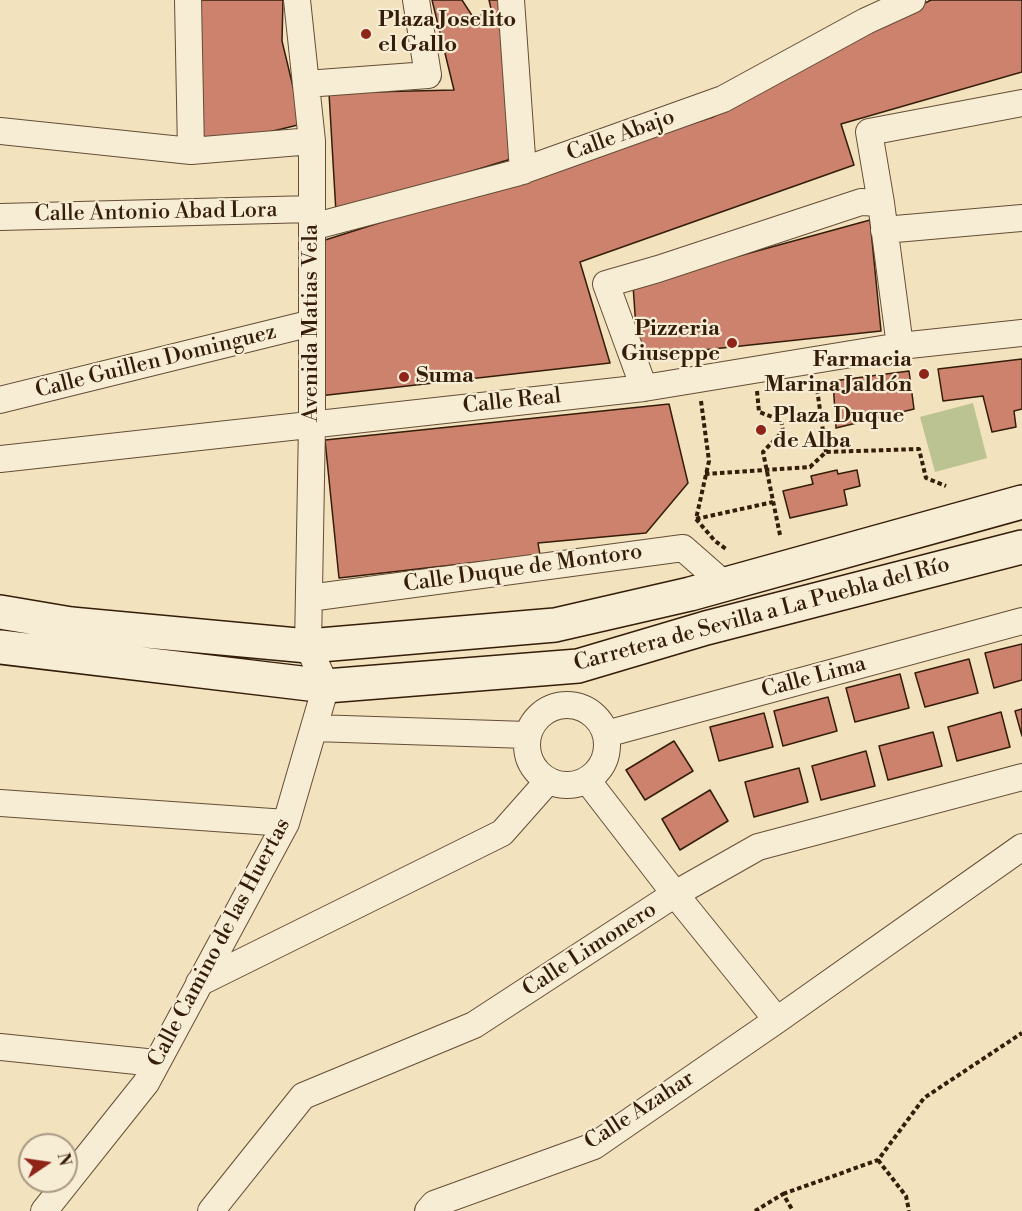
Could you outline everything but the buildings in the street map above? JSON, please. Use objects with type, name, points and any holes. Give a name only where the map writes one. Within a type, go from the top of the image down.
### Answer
[{"type":"main road","name":"Carretera de Sevilla a La Puebla del Río","points":[[0,612],[71,624],[309,646],[555,625],[724,584],[1022,502]]},
{"type":"main road","name":"Carretera de Sevilla a La Puebla del Río","points":[[0,647],[313,685],[578,666],[706,628],[1022,547]]},
{"type":"main road","points":[[164,683],[313,685]]},
{"type":"street","points":[[188,0],[191,151]]},
{"type":"street","name":"Avenida Matias Vela","points":[[297,0],[312,141],[309,646]]},
{"type":"street","points":[[306,84],[428,75],[416,0]]},
{"type":"street","points":[[511,0],[523,171]]},
{"type":"street","name":"Calle Abajo","points":[[312,218],[523,171],[723,99],[866,21],[912,0]]},
{"type":"street","points":[[900,346],[869,132],[1022,104]]},
{"type":"street","points":[[0,131],[191,151],[312,141]]},
{"type":"street","points":[[645,388],[606,284],[861,202],[881,203]]},
{"type":"street","name":"Calle Antonio Abad Lora","points":[[0,217],[312,218]]},
{"type":"street","points":[[884,230],[1022,219]]},
{"type":"street","name":"Calle Guillen Dominguez","points":[[0,400],[312,323]]},
{"type":"street","name":"Calle Real","points":[[0,459],[645,388],[900,346],[1022,333]]},
{"type":"street","name":"Calle Duque de Montoro","points":[[309,598],[683,548],[724,584]]},
{"type":"street","name":"Calle Lima","points":[[606,734],[1022,621]]},
{"type":"street","points":[[309,646],[313,685]]},
{"type":"street","points":[[0,662],[164,683]]},
{"type":"street","name":"Calle Camino de las Huertas","points":[[44,1211],[146,1083],[285,823],[314,728],[313,685]]},
{"type":"street","points":[[566,704],[579,706],[591,712],[601,722],[606,734],[607,747],[604,760],[587,780],[575,784],[561,785],[548,781],[530,762],[526,749],[527,735],[533,723],[553,706],[566,704]]},
{"type":"street","points":[[314,728],[527,735]]},
{"type":"street","name":"Calle Limonero","points":[[211,1211],[303,1096],[474,1025],[675,894],[758,846],[1022,777]]},
{"type":"street","points":[[587,780],[777,1020]]},
{"type":"street","points":[[199,983],[502,833],[548,781]]},
{"type":"street","points":[[0,803],[285,823]]},
{"type":"street","name":"Calle Azahar","points":[[428,1211],[435,1204],[594,1146],[1022,847]]},
{"type":"street","points":[[0,1047],[156,1063]]},
{"type":"path","points":[[813,360],[826,452]]},
{"type":"path","points":[[755,370],[759,412],[781,420],[783,431],[763,452],[780,536]]},
{"type":"path","points":[[696,519],[709,461],[698,379]]},
{"type":"path","points":[[705,474],[810,468],[826,452],[919,449],[926,478],[946,486]]},
{"type":"path","points":[[696,519],[773,502]]},
{"type":"path","points":[[696,519],[715,541],[726,549]]},
{"type":"path","points":[[756,1211],[783,1194],[878,1160],[924,1098],[1022,1034]]},
{"type":"path","points":[[878,1160],[906,1196],[909,1211]]},
{"type":"path","points":[[783,1194],[793,1211]]},
{"type":"green space","points":[[973,403],[987,458],[935,472],[920,417]]},
{"type":"place","name":"Plaza Joselito el Gallo","points":[[366,34]]},
{"type":"place","name":"Pizzeria Giuseppe","points":[[732,343]]},
{"type":"place","name":"Farmacia Marina Jaldón","points":[[924,374]]},
{"type":"place","name":"Suma","points":[[404,377]]},
{"type":"place","name":"Plaza Duque de Alba","points":[[761,430]]}]
